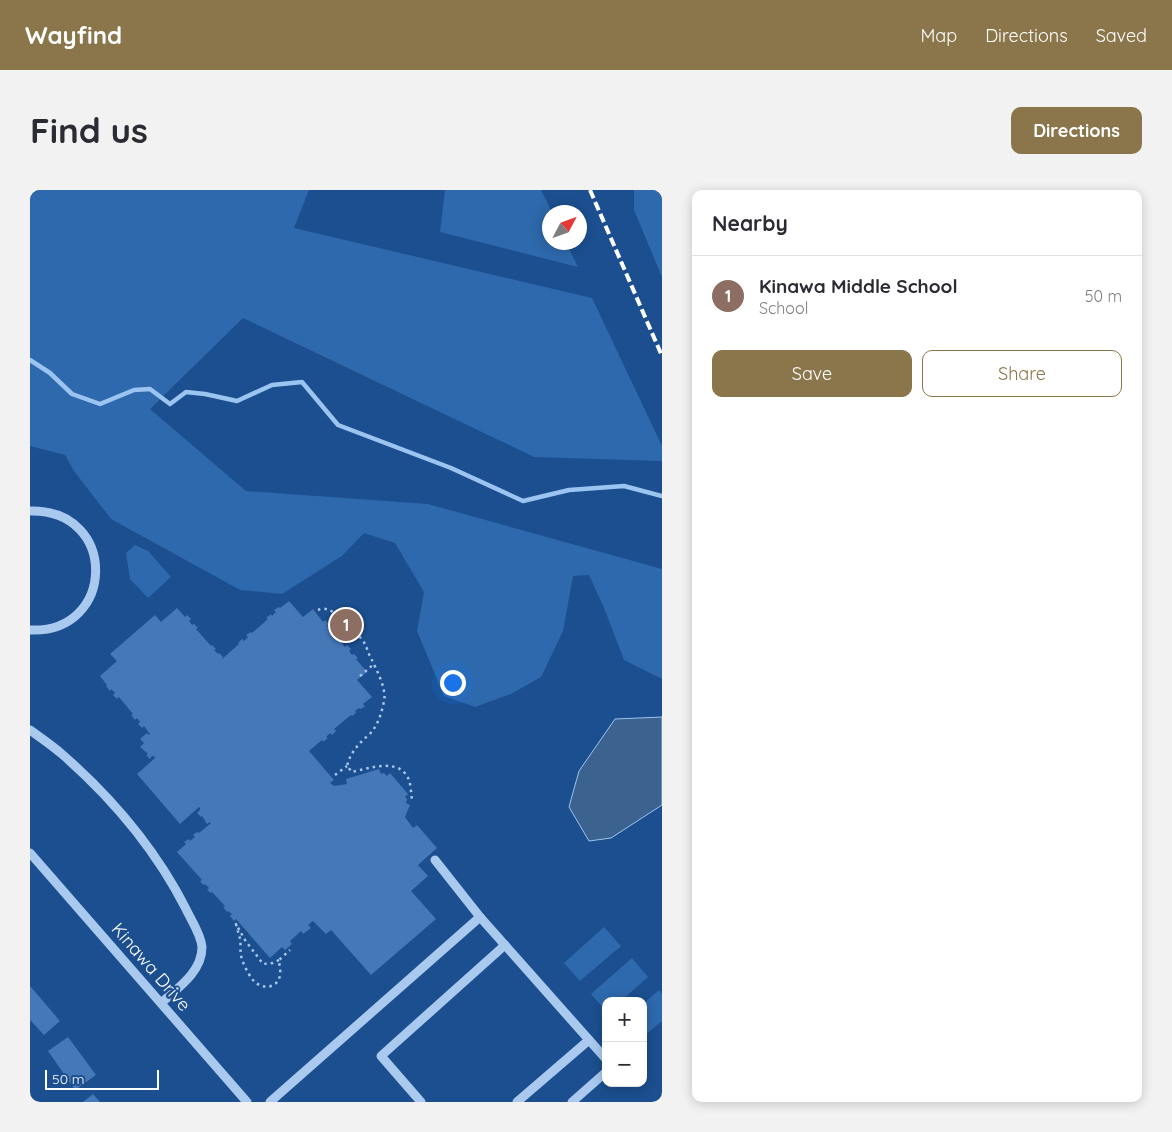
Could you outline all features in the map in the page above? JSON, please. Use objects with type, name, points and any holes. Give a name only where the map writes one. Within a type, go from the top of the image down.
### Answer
[{"type":"street","points":[[30,511],[53,513],[72,523],[84,534],[92,549],[96,570],[92,592],[87,602],[76,614],[63,624],[53,628],[30,630]]},
{"type":"street","points":[[30,730],[62,754],[100,790],[125,819],[153,854],[176,889],[198,932],[202,946],[195,969],[190,977],[161,1003]]},
{"type":"street","name":"Kinawa Drive","points":[[30,853],[247,1102]]},
{"type":"street","points":[[435,860],[480,917],[602,1055]]},
{"type":"street","points":[[270,1102],[480,917]]},
{"type":"street","points":[[421,1102],[381,1056],[506,945]]},
{"type":"street","points":[[516,1102],[588,1040]]},
{"type":"street","points":[[572,1102],[602,1076]]},
{"type":"path","points":[[318,610],[322,608],[328,610],[350,626],[366,645],[380,676],[384,698],[380,717],[373,730],[354,749],[348,759],[347,766],[334,775]]},
{"type":"path","points":[[360,676],[374,664]]},
{"type":"path","points":[[347,766],[352,772],[394,766],[403,771],[409,781],[412,800]]},
{"type":"path","points":[[279,960],[281,972],[276,984],[269,987],[259,986],[253,980],[241,956],[240,939],[236,924],[263,964],[279,960],[290,950]]},
{"type":"shaded area","points":[[30,190],[309,190],[294,228],[592,298],[662,446],[662,461],[534,457],[243,318],[150,409],[246,491],[428,504],[662,569],[662,679],[624,660],[589,575],[573,576],[563,631],[541,677],[511,694],[475,707],[444,696],[417,631],[424,592],[395,543],[364,533],[342,556],[282,594],[240,590],[111,519],[74,471],[65,455],[30,446]]},
{"type":"shaded area","points":[[445,190],[541,190],[548,205],[542,205],[542,250],[570,250],[578,267],[440,232]]},
{"type":"shaded area","points":[[634,190],[662,190],[662,277],[634,210]]},
{"type":"shaded area","points":[[135,545],[148,551],[171,577],[148,598],[130,579],[126,553]]},
{"type":"shaded area","points":[[662,717],[662,805],[611,838],[589,841],[569,807],[579,771],[615,719]]},
{"type":"shaded area","points":[[604,927],[621,946],[580,981],[564,963]]},
{"type":"shaded area","points":[[632,958],[648,977],[626,997],[602,997],[602,1006],[591,994]]},
{"type":"shaded area","points":[[659,990],[662,994],[662,1021],[647,1034],[647,1000]]},
{"type":"building","points":[[289,601],[303,617],[313,609],[323,622],[325,620],[329,624],[327,626],[331,630],[332,628],[336,633],[334,634],[345,647],[347,645],[351,649],[349,651],[358,658],[356,659],[367,672],[357,680],[372,697],[363,704],[365,706],[361,709],[359,708],[355,711],[356,713],[334,729],[336,731],[332,735],[330,733],[326,737],[328,738],[323,742],[322,740],[309,751],[334,780],[330,783],[334,786],[347,784],[346,779],[379,769],[381,774],[384,773],[387,776],[390,773],[408,794],[405,797],[407,799],[406,803],[410,805],[405,817],[413,828],[417,825],[437,848],[418,865],[428,876],[411,891],[436,919],[371,975],[331,930],[326,934],[313,921],[308,925],[311,928],[303,934],[301,931],[290,941],[292,944],[285,950],[282,947],[270,958],[236,919],[234,921],[230,916],[232,914],[227,912],[223,907],[225,906],[212,892],[207,890],[209,888],[205,884],[203,885],[200,881],[202,880],[177,852],[186,844],[184,842],[189,839],[190,841],[195,837],[193,835],[197,832],[199,833],[211,823],[207,824],[202,816],[197,813],[200,810],[199,807],[180,824],[137,774],[155,758],[152,756],[150,759],[146,755],[148,754],[140,747],[144,743],[140,739],[147,733],[150,734],[144,726],[142,728],[138,724],[140,722],[137,718],[135,720],[131,715],[133,714],[119,697],[117,699],[113,695],[115,693],[111,689],[110,691],[100,676],[117,661],[110,654],[155,615],[161,622],[177,608],[185,617],[187,615],[191,619],[189,621],[192,625],[194,624],[198,628],[196,629],[216,649],[214,650],[223,657],[222,659],[242,639],[244,641],[248,637],[246,635],[252,633],[271,614],[272,616],[276,612],[274,610]]},
{"type":"building","points":[[30,986],[60,1021],[44,1035],[30,1020]]},
{"type":"building","points":[[68,1037],[96,1075],[75,1090],[48,1051]]},
{"type":"building","points":[[93,1094],[100,1102],[83,1102]]},
{"type":"waterway","points":[[30,360],[50,373],[72,394],[100,404],[134,390],[150,389],[170,404],[186,392],[237,401],[272,385],[302,382],[338,425],[451,468],[523,501],[569,490],[624,486],[662,496]]},
{"type":"railway","points":[[590,190],[662,356]]},
{"type":"place","name":"Kinawa Middle School","points":[[346,625]]}]
